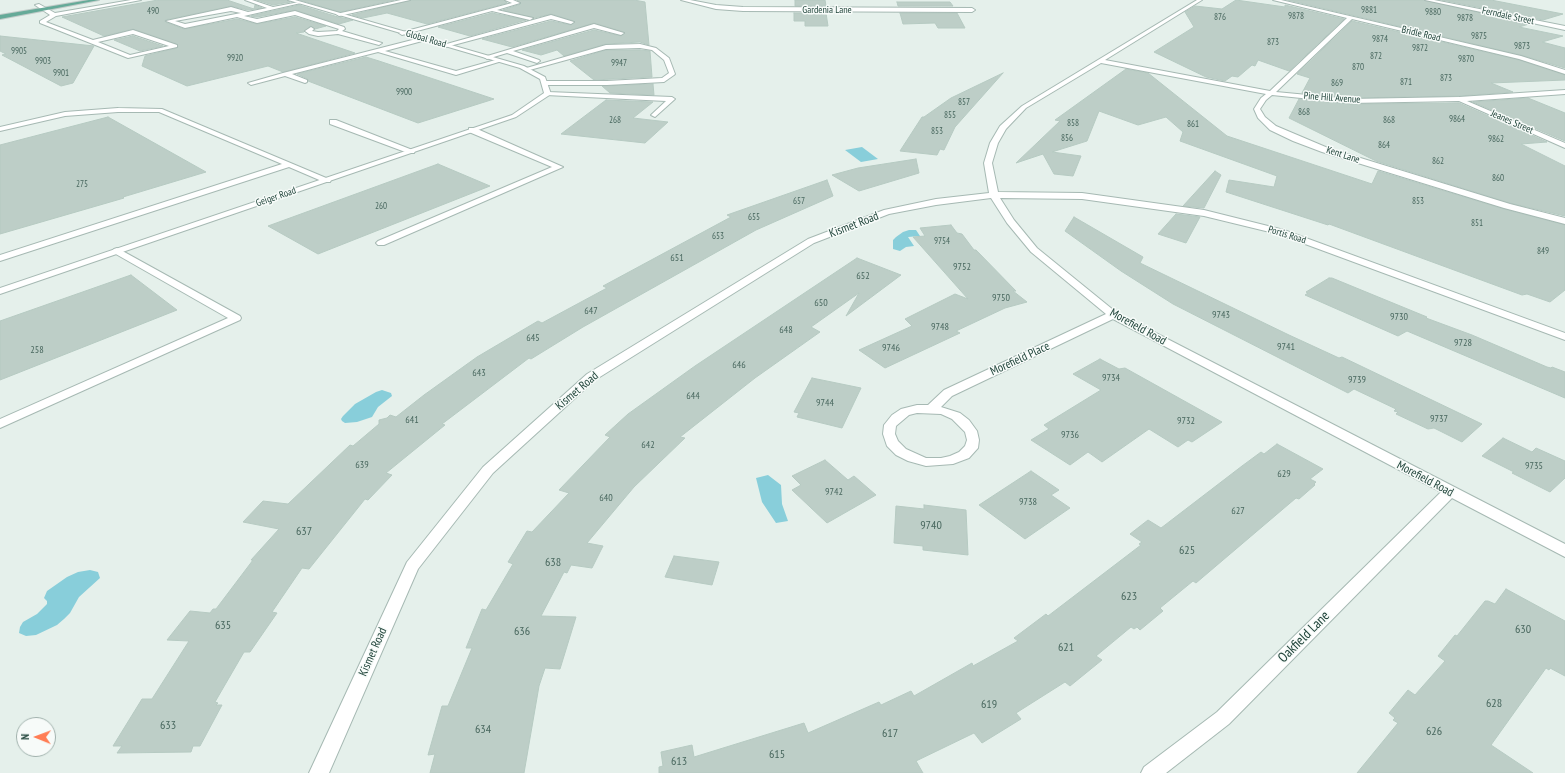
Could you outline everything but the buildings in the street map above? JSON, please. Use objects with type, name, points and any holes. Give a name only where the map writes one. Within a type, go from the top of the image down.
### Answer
[{"type":"main road","points":[[0,11],[66,0]]},
{"type":"main road","points":[[0,17],[97,0]]},
{"type":"street","points":[[92,42],[133,32],[176,46],[130,57],[92,42],[42,22],[54,15],[139,0]]},
{"type":"street","points":[[247,0],[273,8]]},
{"type":"street","name":"Global Road","points":[[290,0],[526,69],[543,78],[545,83]]},
{"type":"street","points":[[339,14],[408,0]]},
{"type":"street","points":[[402,33],[518,3],[506,0]]},
{"type":"street","name":"Gardenia Lane","points":[[683,0],[716,7],[742,9],[972,10]]},
{"type":"street","name":"Morefield Road","points":[[1200,0],[1024,107],[1003,128],[994,143],[988,163],[994,195],[1010,221],[1034,250],[1113,315],[1565,551]]},
{"type":"street","name":"Bridle Road","points":[[1275,0],[1498,52],[1565,72]]},
{"type":"street","name":"Ferndale Street","points":[[1428,0],[1565,28]]},
{"type":"street","points":[[247,13],[230,9],[169,21],[185,26],[299,3]]},
{"type":"street","points":[[37,5],[54,15]]},
{"type":"street","points":[[491,10],[530,18]]},
{"type":"street","points":[[238,15],[257,21],[295,13],[338,29],[379,47],[456,73],[500,61]]},
{"type":"street","points":[[446,45],[551,17],[571,22]]},
{"type":"street","name":"Kent Lane","points":[[1350,18],[1263,99],[1257,109],[1262,118],[1273,128],[1325,150],[1507,206],[1565,221]]},
{"type":"street","points":[[325,26],[338,29]]},
{"type":"street","points":[[487,57],[594,26],[621,33]]},
{"type":"street","points":[[311,29],[308,31],[311,33],[338,29]]},
{"type":"street","points":[[251,83],[379,47],[424,39]]},
{"type":"street","points":[[526,69],[606,47],[640,46],[654,49],[667,58],[672,74],[664,80],[545,83],[548,94],[672,99],[655,115]]},
{"type":"street","points":[[508,51],[537,61]]},
{"type":"street","name":"Pine Hill Avenue","points":[[1101,61],[1271,93],[1350,101],[1459,99],[1565,92]]},
{"type":"street","points":[[285,74],[305,81]]},
{"type":"street","name":"Geiger Road","points":[[0,292],[514,116],[548,94]]},
{"type":"street","name":"Jeanes Street","points":[[1459,99],[1565,146]]},
{"type":"street","points":[[0,129],[65,114],[118,110],[160,110],[327,180]]},
{"type":"street","points":[[333,122],[411,151]]},
{"type":"street","points":[[381,243],[559,167],[472,130]]},
{"type":"street","points":[[0,258],[290,164]]},
{"type":"street","name":"Portis Road","points":[[994,195],[1082,196],[1204,213],[1281,232],[1565,337]]},
{"type":"street","name":"Kismet Road","points":[[319,773],[412,566],[488,470],[591,377],[811,241],[887,212],[936,202],[994,195]]},
{"type":"street","points":[[0,424],[236,318],[118,251]]},
{"type":"street","name":"Morefield Place","points":[[931,409],[948,393],[1113,315]]},
{"type":"street","points":[[917,409],[931,409],[944,411],[956,416],[965,423],[971,431],[973,440],[971,448],[964,455],[953,460],[926,462],[901,452],[892,444],[889,434],[890,425],[896,418],[905,412],[917,409]]},
{"type":"street","name":"Oakfield Lane","points":[[1151,773],[1223,718],[1450,492]]},
{"type":"water","points":[[862,147],[878,159],[861,162],[845,150]]},
{"type":"water","points":[[916,230],[920,236],[908,237],[914,246],[906,247],[900,251],[893,249],[893,240],[903,232]]},
{"type":"water","points":[[382,390],[391,393],[392,396],[378,407],[372,417],[357,422],[345,423],[342,421],[341,419],[343,416],[355,404]]},
{"type":"water","points":[[768,475],[781,485],[782,504],[788,521],[776,523],[762,502],[756,478]]},
{"type":"water","points":[[90,570],[98,572],[100,578],[79,597],[70,613],[64,619],[57,625],[36,635],[26,636],[19,633],[23,622],[37,614],[47,604],[47,601],[44,598],[47,591],[67,577],[78,572]]}]
